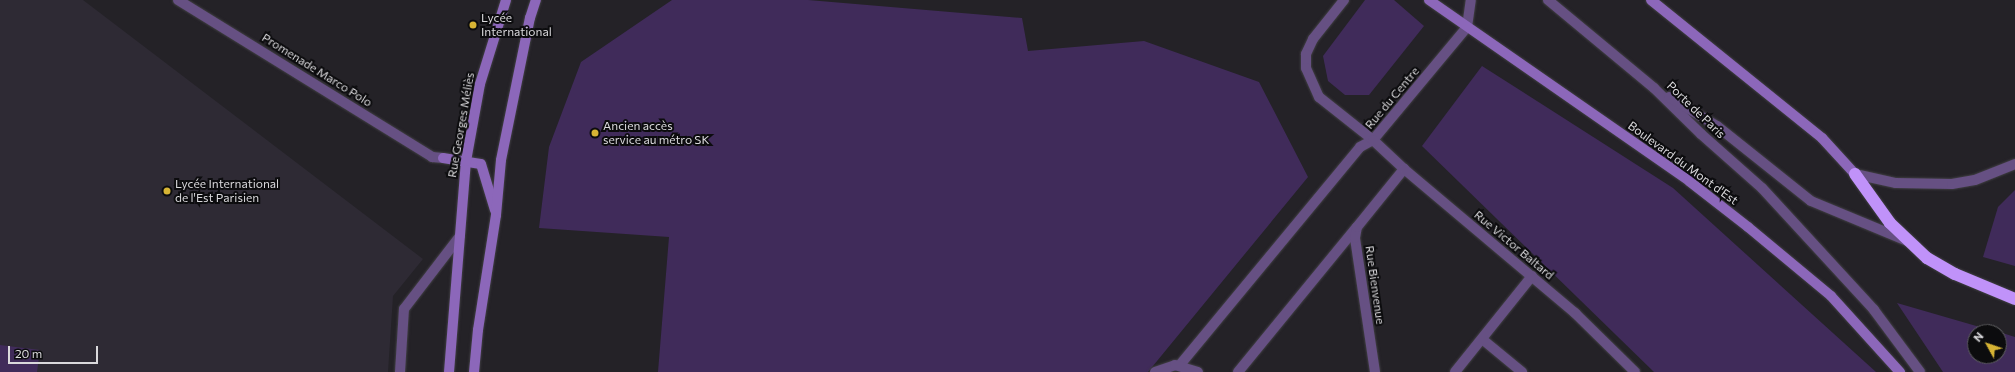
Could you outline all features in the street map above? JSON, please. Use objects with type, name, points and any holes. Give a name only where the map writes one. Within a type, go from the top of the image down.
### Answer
[{"type":"highway","points":[[1856,174],[1890,223],[1927,258],[1955,274],[2015,300]]},
{"type":"main road","name":"Rue Georges Méliès","points":[[449,372],[466,161],[480,84],[506,0]]},
{"type":"main road","points":[[474,372],[496,216],[501,160],[530,18],[536,0]]},
{"type":"main road","name":"Boulevard du Mont d'Est","points":[[1429,0],[1689,181],[1742,222],[1831,296],[1900,372]]},
{"type":"main road","points":[[1651,0],[1660,4],[1822,138],[1856,174]]},
{"type":"main road","points":[[443,158],[481,164],[496,216]]},
{"type":"street","name":"Promenade Marco Polo","points":[[178,0],[432,157],[443,158]]},
{"type":"street","name":"Rue du Centre","points":[[1344,0],[1313,39],[1306,54],[1306,68],[1319,97],[1373,140],[1467,27]]},
{"type":"street","points":[[1467,27],[1471,0]]},
{"type":"street","points":[[1548,0],[1654,88]]},
{"type":"street","name":"Porte de Paris","points":[[1654,88],[1717,126],[1811,201],[1908,241]]},
{"type":"street","name":"Porte de Paris","points":[[1654,88],[1799,226],[1874,310],[1920,372]]},
{"type":"street","name":"Rue Victor Baltard","points":[[1373,140],[1404,169],[1575,313],[1635,372]]},
{"type":"street","points":[[1180,366],[1360,147],[1373,140]]},
{"type":"street","points":[[1856,174],[1896,183],[1952,184],[1975,180],[2015,164]]},
{"type":"street","points":[[1238,372],[1404,169]]},
{"type":"street","name":"Rue Bienvenue","points":[[1357,227],[1355,238],[1374,372]]},
{"type":"street","points":[[400,372],[404,310],[460,236]]},
{"type":"street","points":[[1455,372],[1532,276]]},
{"type":"street","points":[[1482,339],[1522,372]]},
{"type":"street","points":[[1155,372],[1161,368],[1180,366],[1198,372]]},
{"type":"shaded area","name":"Lycée International de l'Est Parisien","points":[[0,0],[83,0],[423,259],[393,296],[388,372],[0,372]]},
{"type":"shaded area","points":[[672,0],[808,0],[1022,18],[1028,51],[1144,41],[1259,82],[1308,177],[1148,372],[658,372],[669,237],[539,228],[549,147],[581,62]]},
{"type":"shaded area","points":[[1365,0],[1394,0],[1424,26],[1369,95],[1345,95],[1328,81],[1323,56]]},
{"type":"shaded area","points":[[1482,66],[1673,188],[1876,372],[1654,372],[1422,146]]},
{"type":"shaded area","points":[[2015,190],[2015,266],[1983,257],[1998,207]]},
{"type":"shaded area","points":[[1897,303],[1969,324],[1967,324],[1967,364],[2007,364],[2007,334],[2015,337],[2015,372],[1943,372]]},
{"type":"shaded area","points":[[0,345],[40,350],[37,372],[0,372]]},
{"type":"place","name":"Lycée International","points":[[473,25]]},
{"type":"place","name":"Ancien accès service au métro SK","points":[[595,133]]},
{"type":"place","name":"Lycée International de l'Est Parisien","points":[[167,191]]}]
